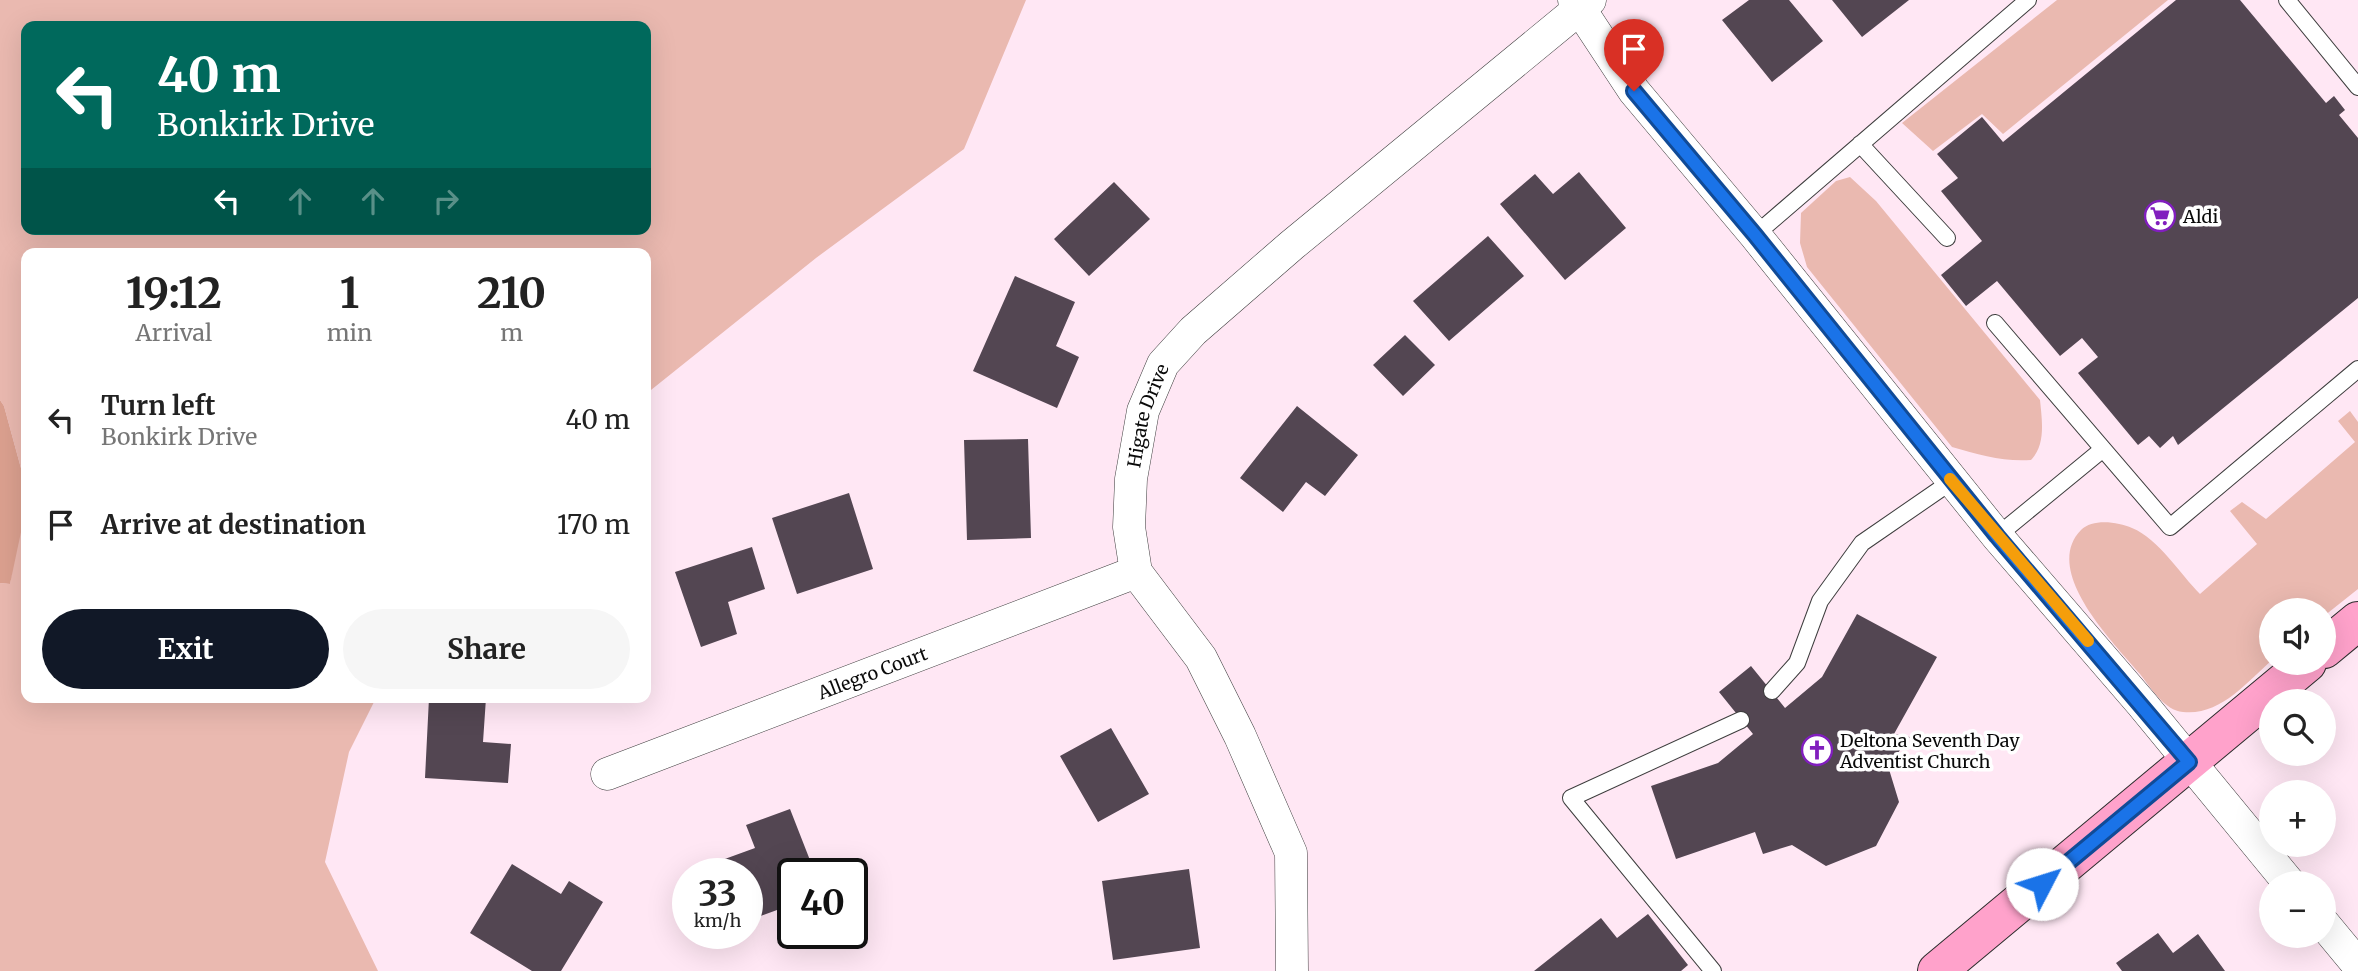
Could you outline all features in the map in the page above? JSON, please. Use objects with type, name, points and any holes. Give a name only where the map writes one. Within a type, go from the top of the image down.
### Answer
[{"type":"street","points":[[1581,3],[1634,91],[1755,235],[1997,536],[2279,871]]},
{"type":"street","name":"Higate Drive","points":[[1292,971],[1291,853],[1240,736],[1201,658],[1136,572],[1129,527],[1130,480],[1143,411],[1163,364],[1193,331],[1581,3]]},
{"type":"street","name":"Allegro Court","points":[[607,774],[1136,572]]},
{"type":"street","points":[[2336,639],[2358,621]]},
{"type":"street","points":[[1937,971],[2293,675]]},
{"type":"street","points":[[2336,938],[2358,965]]},
{"type":"lane","points":[[1755,235],[2028,0]]},
{"type":"lane","points":[[2287,0],[2358,87]]},
{"type":"lane","points":[[1860,144],[1947,239]]},
{"type":"lane","points":[[1995,323],[2170,527],[2358,369]]},
{"type":"lane","points":[[1997,536],[2104,449]]},
{"type":"lane","points":[[1772,691],[1797,663],[1821,601],[1862,543],[1952,481]]},
{"type":"lane","points":[[1713,971],[1571,798],[1741,720]]},
{"type":"shaded area","points":[[0,0],[1026,0],[964,149],[816,258],[651,390],[651,248],[21,248],[21,468],[0,400]]},
{"type":"shaded area","points":[[2057,0],[2168,0],[2003,134],[1982,114],[1933,151],[1902,123]]},
{"type":"shaded area","points":[[1850,177],[1876,201],[2040,400],[2041,440],[2031,460],[2001,459],[1952,447],[1807,267],[1800,243],[1801,213],[1836,181]]},
{"type":"shaded area","points":[[0,400],[21,468],[21,532],[10,584],[0,583]]},
{"type":"shaded area","points":[[2350,411],[2358,422],[2358,589],[2336,606],[2336,598],[2259,598],[2259,672],[2232,696],[2209,709],[2196,712],[2176,711],[2153,691],[2099,626],[2086,606],[2075,585],[2070,565],[2071,547],[2086,526],[2106,522],[2126,526],[2142,533],[2160,548],[2200,594],[2257,544],[2230,511],[2242,502],[2266,519],[2355,442],[2338,421]]},
{"type":"shaded area","points":[[21,510],[21,703],[374,703],[349,752],[325,862],[378,971],[0,971],[0,583],[10,584]]},
{"type":"building","points":[[1749,0],[1789,0],[1823,41],[1772,82],[1722,20]]},
{"type":"building","points":[[1832,0],[1909,0],[1862,37]]},
{"type":"building","name":"Aldi","points":[[2176,0],[2240,0],[2326,103],[2334,96],[2345,110],[2339,115],[2358,138],[2358,298],[2178,445],[2173,436],[2160,448],[2149,436],[2138,445],[2078,373],[2098,357],[2082,338],[2060,356],[1997,281],[1966,306],[1941,275],[1982,241],[1941,191],[1958,178],[1937,154],[1982,117],[2003,142]]},
{"type":"building","points":[[1579,172],[1626,228],[1565,280],[1500,204],[1535,174],[1553,194]]},
{"type":"building","points":[[1114,182],[1150,219],[1089,276],[1054,239]]},
{"type":"building","points":[[1488,236],[1524,276],[1449,341],[1413,301]]},
{"type":"building","points":[[1015,276],[1075,302],[1056,346],[1079,357],[1057,408],[973,371]]},
{"type":"building","points":[[1405,335],[1435,365],[1403,396],[1373,365]]},
{"type":"building","points":[[1297,406],[1358,455],[1325,496],[1306,482],[1283,512],[1240,478]]},
{"type":"building","points":[[1028,439],[1031,538],[967,540],[964,440]]},
{"type":"building","points":[[849,493],[873,569],[797,594],[772,518]]},
{"type":"building","points":[[752,547],[765,589],[728,602],[737,634],[701,647],[675,572]]},
{"type":"building","name":"Deltona Seventh Day Adventist Church","points":[[1857,614],[1937,657],[1894,734],[1910,737],[1888,766],[1899,802],[1876,846],[1826,866],[1792,845],[1763,854],[1755,832],[1676,859],[1651,786],[1718,763],[1753,734],[1719,692],[1751,666],[1785,708],[1822,677]]},
{"type":"building","points":[[429,703],[486,703],[483,742],[511,744],[508,783],[425,778]]},
{"type":"building","points":[[1111,728],[1149,794],[1098,822],[1060,756]]},
{"type":"building","points":[[790,809],[809,858],[777,858],[777,910],[763,915],[763,858],[728,858],[755,848],[746,825]]},
{"type":"building","points":[[512,864],[561,894],[569,881],[603,902],[561,971],[532,971],[470,933]]},
{"type":"building","points":[[1189,869],[1200,948],[1113,960],[1102,881]]},
{"type":"building","points":[[1648,914],[1688,965],[1681,971],[1534,971],[1601,918],[1617,938]]},
{"type":"building","points":[[2158,933],[2173,953],[2198,934],[2225,971],[2122,971],[2116,963]]},
{"type":"slow traffic","points":[[1950,479],[2088,641]]},
{"type":"place","name":"Aldi","points":[[2160,216]]},
{"type":"place","name":"Deltona Seventh Day Adventist Church","points":[[1817,750]]},
{"type":"route","points":[[1634,91],[1755,235],[1997,536],[2189,762],[2042,884]]}]
